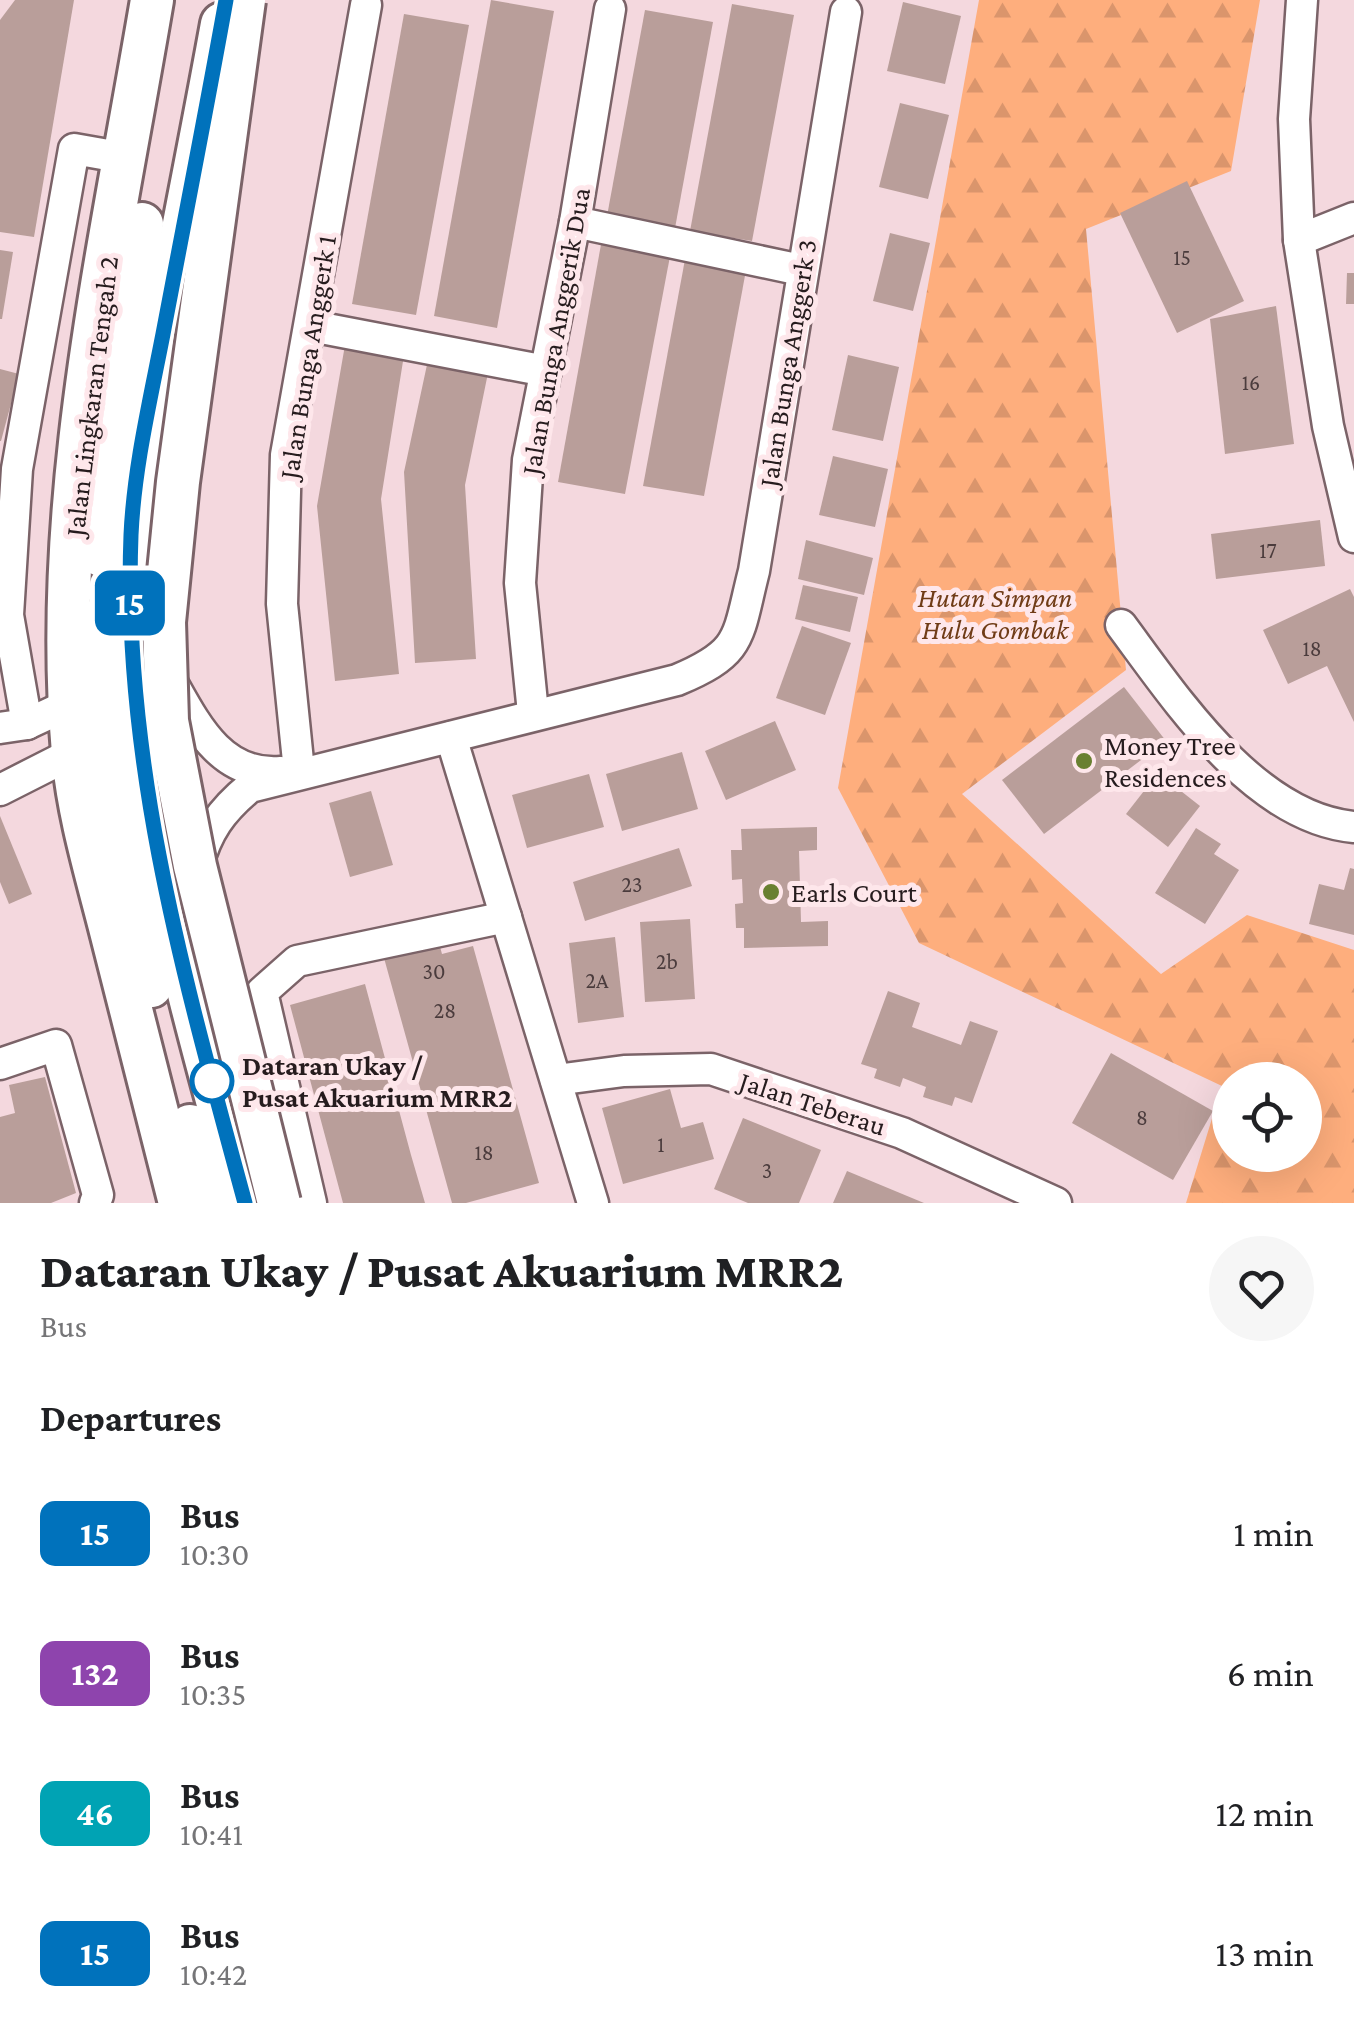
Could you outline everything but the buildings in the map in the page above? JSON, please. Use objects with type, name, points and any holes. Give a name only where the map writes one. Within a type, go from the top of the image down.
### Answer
[{"type":"highway","name":"Jalan Lingkaran Tengah 2","points":[[152,0],[93,336],[74,484],[73,754],[85,826],[180,1203]]},
{"type":"highway","points":[[180,0],[106,475],[96,634],[112,765],[153,993],[212,1203]]},
{"type":"highway","name":"Jalan Lingkaran Tengah 2","points":[[226,0],[136,474],[130,595],[138,718],[176,942],[245,1203]]},
{"type":"highway","points":[[216,57],[247,0]]},
{"type":"highway","points":[[247,0],[178,482],[164,622],[167,721],[194,866],[279,1203]]},
{"type":"street","points":[[1302,0],[1294,120],[1299,240],[1328,426],[1354,537]]},
{"type":"street","name":"Jalan Bunga Anggerk 1","points":[[299,771],[282,604],[285,473],[366,5]]},
{"type":"street","name":"Jalan Bunga Anggerik Dua","points":[[533,714],[520,583],[528,460],[575,222],[610,9]]},
{"type":"street","name":"Jalan Bunga Anggerk 3","points":[[299,771],[677,680],[713,665],[735,645],[754,572],[846,12]]},
{"type":"street","points":[[72,703],[13,726],[8,616],[17,469],[74,149],[125,158]]},
{"type":"street","points":[[1299,240],[1354,218]]},
{"type":"street","points":[[575,222],[801,270]]},
{"type":"street","points":[[311,326],[546,371]]},
{"type":"street","points":[[44,328],[93,336]]},
{"type":"street","points":[[130,595],[196,724],[224,759],[270,773],[299,771]]},
{"type":"street","points":[[1122,625],[1212,741],[1285,806],[1354,826]]},
{"type":"street","points":[[450,737],[556,1080],[582,1200]]},
{"type":"street","points":[[0,790],[73,754]]},
{"type":"street","points":[[176,942],[206,836],[224,808],[250,787],[299,771]]},
{"type":"street","points":[[311,1203],[262,992],[298,960],[506,917]]},
{"type":"street","points":[[0,1064],[56,1045],[98,1196],[95,1203]]},
{"type":"street","name":"Jalan Teberau","points":[[556,1080],[624,1070],[711,1069],[902,1133],[1056,1203]]},
{"type":"green space","name":"Hutan Simpan Hulu Gombak","points":[[979,0],[1260,0],[1231,171],[1086,229],[1126,670],[962,794],[1161,974],[1247,915],[1354,950],[1354,1203],[1186,1203],[1212,1118],[1212,1172],[1322,1172],[1322,1062],[1212,1062],[1212,1081],[919,943],[838,788]]},
{"type":"bus line","name":"15","points":[[226,0],[136,474],[130,595],[138,718],[160,864],[176,942],[245,1203]]},
{"type":"place","name":"Money Tree Residences","points":[[1084,761]]},
{"type":"place","name":"Earls Court","points":[[771,892]]},
{"type":"place","name":"Dataran Ukay / Pusat Akuarium MRR2","points":[[212,1081]]}]
